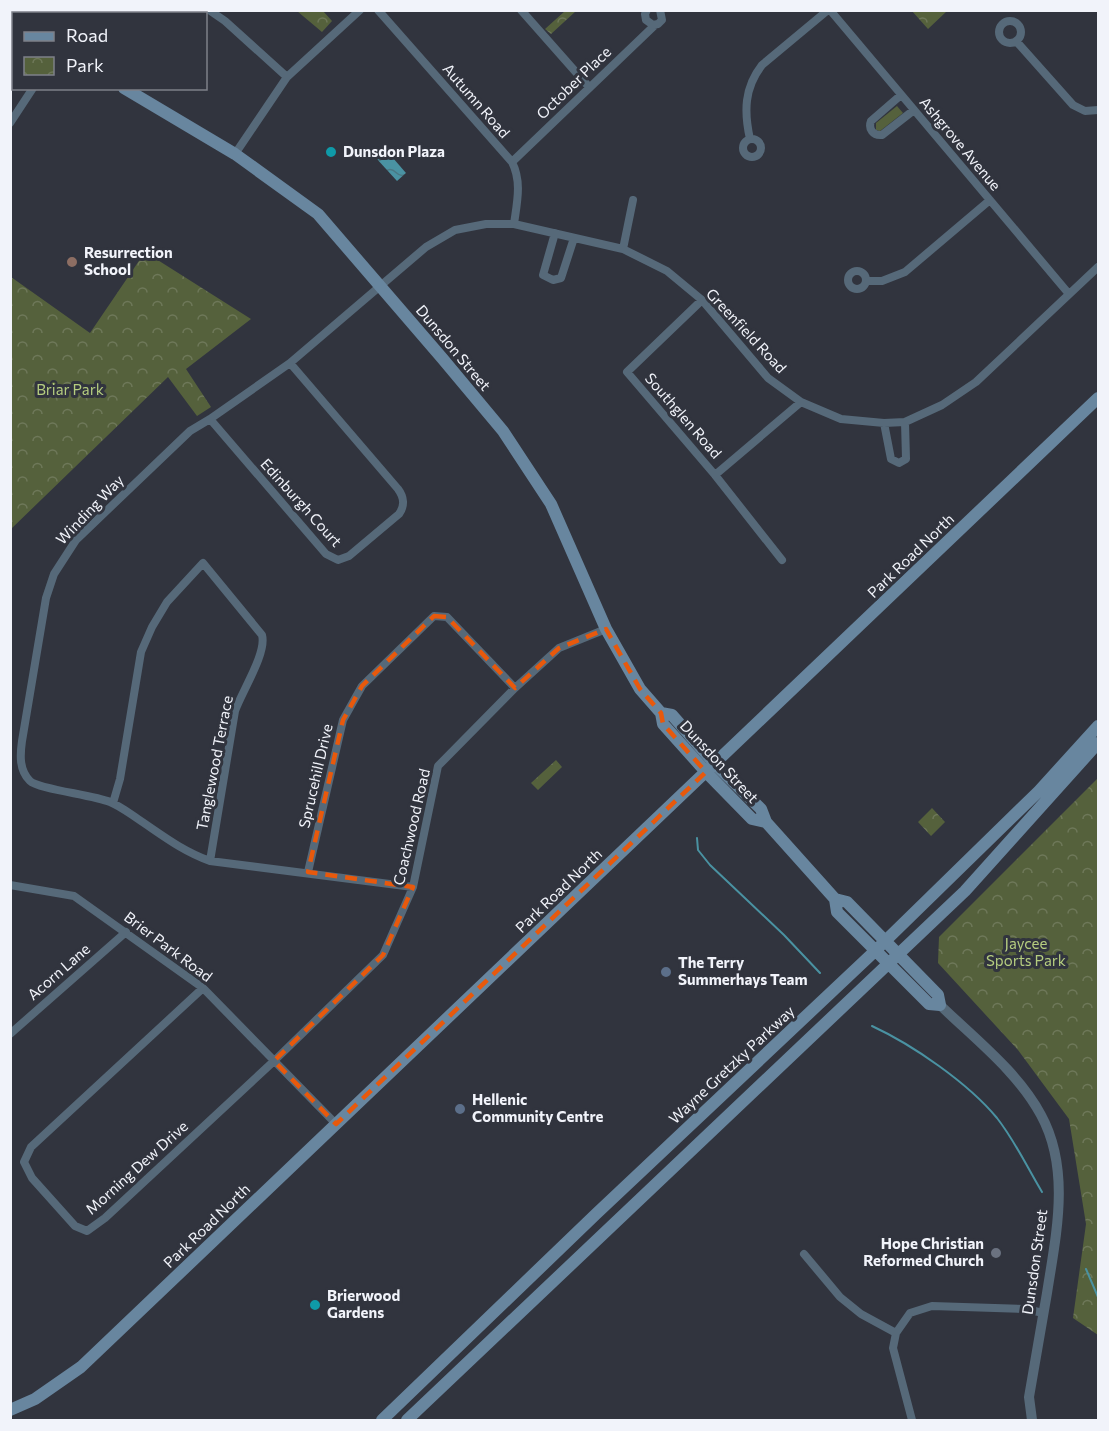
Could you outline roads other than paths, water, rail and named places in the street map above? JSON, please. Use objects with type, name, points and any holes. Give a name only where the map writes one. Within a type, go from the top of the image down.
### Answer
[{"type":"main road","name":"Dunsdon Street","points":[[127,90],[235,154],[318,214],[496,422],[521,458],[551,504],[606,629],[640,689],[661,713],[672,716],[710,768],[761,809],[766,822],[835,899],[837,912],[929,1004],[939,1005],[938,995],[898,953],[847,902],[835,899]]},
{"type":"main road","name":"Park Road North","points":[[10,1410],[35,1399],[81,1367],[1098,398]]},
{"type":"main road","name":"Wayne Gretzky Parkway","points":[[382,1420],[875,951],[1039,791],[1098,726]]},
{"type":"main road","points":[[407,1420],[965,891],[1098,742]]},
{"type":"street","points":[[209,10],[225,21],[287,77]]},
{"type":"street","points":[[235,154],[287,77],[360,10]]},
{"type":"street","name":"Autumn Road","points":[[378,10],[512,162],[519,189],[514,224]]},
{"type":"street","points":[[521,10],[589,87]]},
{"type":"street","points":[[647,10],[645,15],[650,25],[656,25],[662,20],[660,10]]},
{"type":"street","points":[[750,139],[746,101],[755,73],[829,10]]},
{"type":"street","name":"Ashgrove Avenue","points":[[829,10],[1069,294]]},
{"type":"street","name":"October Place","points":[[512,162],[656,25]]},
{"type":"street","points":[[1016,41],[1072,105],[1085,111],[1098,110]]},
{"type":"street","points":[[10,123],[32,90]]},
{"type":"street","points":[[902,95],[871,121],[872,132],[882,135],[914,110]]},
{"type":"street","points":[[623,249],[633,200]]},
{"type":"street","points":[[866,281],[882,281],[905,272],[990,200]]},
{"type":"street","name":"Greenfield Road","points":[[380,285],[426,247],[455,230],[486,224],[514,224],[623,249],[667,271],[702,300],[768,378],[801,402],[841,419],[884,423],[905,422],[942,405],[976,382],[1098,267]]},
{"type":"street","points":[[555,232],[543,275],[553,280],[561,278],[574,238]]},
{"type":"street","name":"Winding Way","points":[[380,285],[290,363],[178,441],[76,540],[54,574],[46,598],[20,755],[23,769],[30,782],[35,785],[78,793],[113,803],[189,853],[210,861],[413,887]]},
{"type":"street","name":"Southglen Road","points":[[702,300],[627,372],[715,475],[782,560]]},
{"type":"street","name":"Edinburgh Court","points":[[210,419],[326,554],[338,560],[349,556],[399,514],[403,506],[403,498],[398,489],[290,363]]},
{"type":"street","points":[[715,475],[801,402]]},
{"type":"street","points":[[884,423],[891,459],[899,463],[906,459],[905,422]]},
{"type":"street","name":"Tanglewood Terrace","points":[[113,803],[120,779],[141,651],[167,602],[203,563],[262,635],[263,645],[262,652],[235,711],[210,861]]},
{"type":"street","name":"Sprucehill Drive","points":[[308,872],[343,720],[362,687],[434,616],[447,617],[515,688]]},
{"type":"street","name":"Coachwood Road","points":[[274,1061],[383,955],[413,887],[438,766],[515,688],[559,648],[606,629]]},
{"type":"street","name":"Brier Park Road","points":[[10,885],[74,896],[203,988],[336,1124]]},
{"type":"street","name":"Acorn Lane","points":[[10,1034],[126,932]]},
{"type":"street","name":"Morning Dew Drive","points":[[203,988],[31,1147],[24,1162],[32,1178],[75,1226],[87,1231],[105,1218],[274,1061]]},
{"type":"street","name":"Dunsdon Street","points":[[939,1005],[1024,1089],[1041,1115],[1053,1142],[1057,1170],[1059,1221],[1029,1397],[1032,1420]]},
{"type":"street","points":[[804,1254],[840,1297],[861,1314],[896,1333]]},
{"type":"street","points":[[912,1420],[893,1348],[896,1333],[910,1313],[932,1306],[1026,1310],[1043,1313]]},
{"type":"water","points":[[386,150],[406,173],[397,181],[376,158]]},
{"type":"waterway","points":[[697,838],[698,850],[710,865],[784,935],[820,973]]},
{"type":"waterway","points":[[872,1026],[905,1043],[939,1066],[985,1105],[1010,1136],[1042,1192]]},
{"type":"waterway","points":[[1086,1269],[1098,1297]]},
{"type":"place","name":"Dunsdon Plaza","points":[[331,152]]},
{"type":"place","name":"Resurrection School","points":[[72,262]]},
{"type":"place","name":"The Terry Summerhays Team","points":[[666,972]]},
{"type":"place","name":"Hellenic Community Centre","points":[[460,1109]]},
{"type":"place","name":"Hope Christian Reformed Church","points":[[996,1253]]},
{"type":"place","name":"Brierwood Gardens","points":[[315,1305]]},
{"type":"park label","name":"Briar Park","points":[[70,390]]},
{"type":"park label","name":"Jaycee Sports Park","points":[[1026,952]]}]
